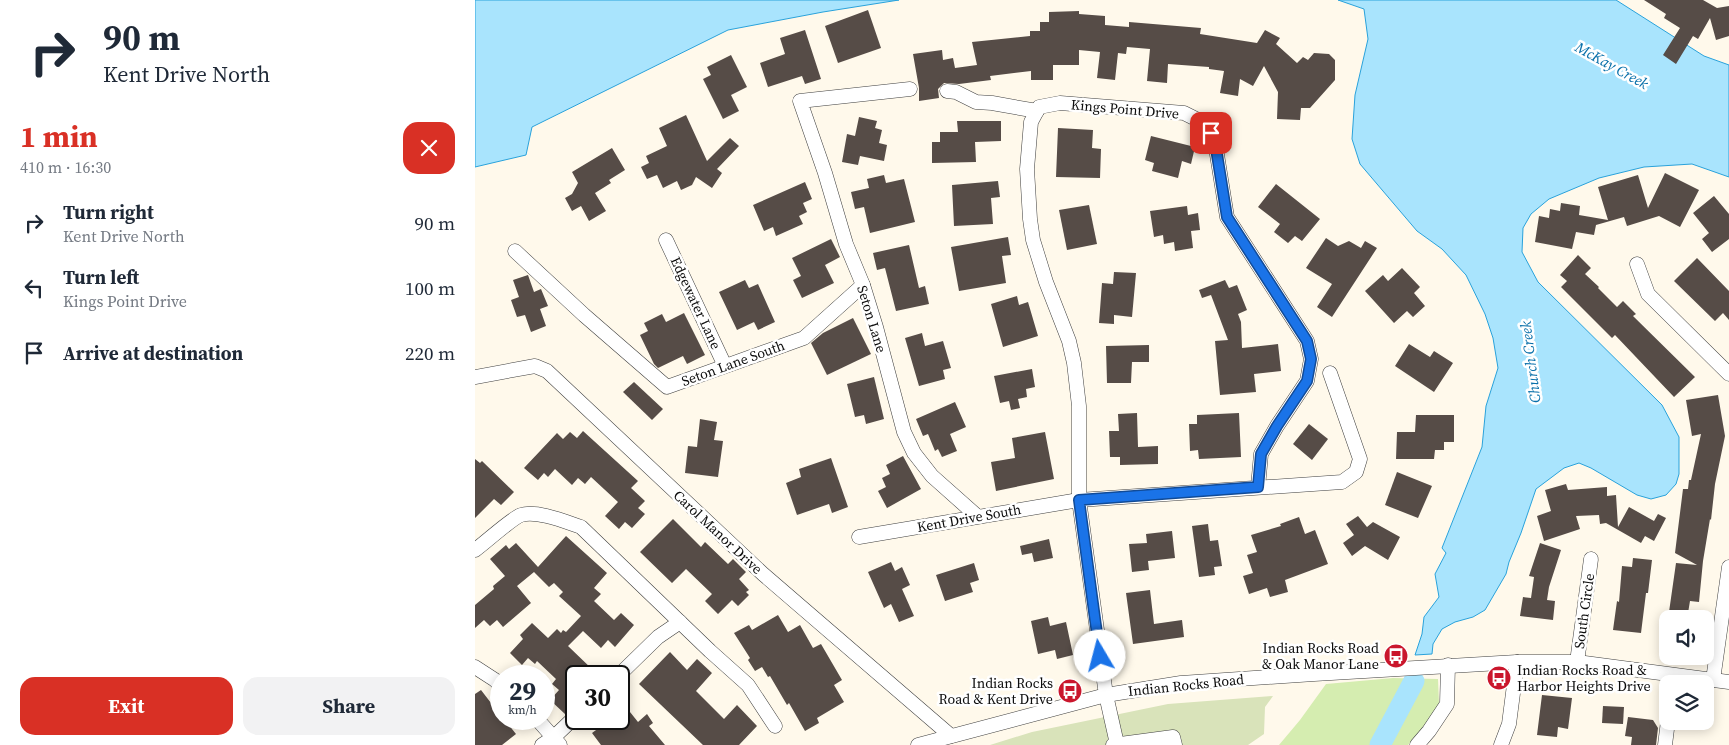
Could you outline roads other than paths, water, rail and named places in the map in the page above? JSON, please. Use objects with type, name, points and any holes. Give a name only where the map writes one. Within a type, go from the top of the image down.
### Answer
[{"type":"street","name":"Seton Lane","points":[[910,89],[800,101],[825,173],[846,244],[863,285],[904,432],[914,453],[932,476],[977,516]]},
{"type":"street","points":[[947,91],[956,92],[976,102],[1001,104],[1037,112],[1031,122],[1027,169],[1030,219],[1033,240],[1046,282],[1069,341],[1074,363],[1079,406],[1079,500],[1106,695],[1115,744],[1173,737],[1175,745]]},
{"type":"street","name":"Kings Point Drive","points":[[1037,112],[1039,107],[1060,103],[1184,114],[1206,124],[1215,142],[1227,217],[1307,341],[1311,359],[1307,381],[1261,454],[1258,487]]},
{"type":"street","name":"Edgewater Lane","points":[[666,240],[725,366]]},
{"type":"street","name":"Seton Lane South","points":[[515,251],[584,315],[667,387],[804,338],[863,285]]},
{"type":"street","points":[[1637,264],[1648,294],[1729,374]]},
{"type":"street","name":"Carol Manor Drive","points":[[475,377],[535,366],[547,371],[763,574],[951,736]]},
{"type":"street","name":"Kent Drive South","points":[[859,537],[1079,500],[1342,482],[1356,472],[1360,459],[1330,373]]},
{"type":"street","points":[[475,550],[520,515],[530,514],[553,518],[581,527],[748,685],[775,726]]},
{"type":"street","name":"South Circle","points":[[1577,662],[1591,560]]},
{"type":"street","points":[[1714,675],[1729,567]]},
{"type":"street","points":[[629,665],[658,637],[681,622]]},
{"type":"street","points":[[1501,745],[1509,724],[1517,662]]},
{"type":"street","name":"Indian Rocks Road","points":[[918,745],[1106,695],[1181,683],[1517,662],[1577,662],[1659,677]]},
{"type":"street","points":[[1417,745],[1447,704],[1448,665]]},
{"type":"street","points":[[475,668],[490,678]]},
{"type":"street","name":"Indian Rocks Road","points":[[1714,680],[1729,682]]},
{"type":"street","points":[[547,730],[557,741]]},
{"type":"street","points":[[542,745],[557,741],[565,730]]},
{"type":"street","points":[[1665,745],[1667,730]]},
{"type":"water","points":[[475,0],[899,0],[728,30],[532,127],[526,155],[475,167]]},
{"type":"water","name":"McKay Creek","points":[[1338,0],[1616,0],[1704,56],[1729,65],[1729,177],[1692,164],[1644,167],[1599,178],[1549,199],[1531,214],[1523,228],[1522,252],[1538,282],[1662,405],[1679,437],[1679,474],[1676,484],[1666,495],[1651,499],[1637,495],[1579,463],[1564,468],[1536,489],[1506,574],[1485,610],[1473,617],[1455,622],[1442,629],[1433,644],[1432,654],[1415,655],[1422,634],[1424,617],[1439,597],[1435,574],[1446,553],[1442,548],[1482,447],[1486,406],[1498,368],[1493,338],[1485,314],[1466,275],[1442,249],[1417,231],[1360,164],[1352,139],[1355,95],[1368,39],[1364,9]]},
{"type":"waterway","name":"Church Creek","points":[[1380,745],[1414,681]]},
{"type":"place","name":"Indian Rocks Road & Oak Manor Lane","points":[[1396,656]]},
{"type":"place","name":"Indian Rocks Road & Harbor Heights Drive","points":[[1499,678]]},
{"type":"place","name":"Indian Rocks Road & Kent Drive","points":[[1070,691]]}]
